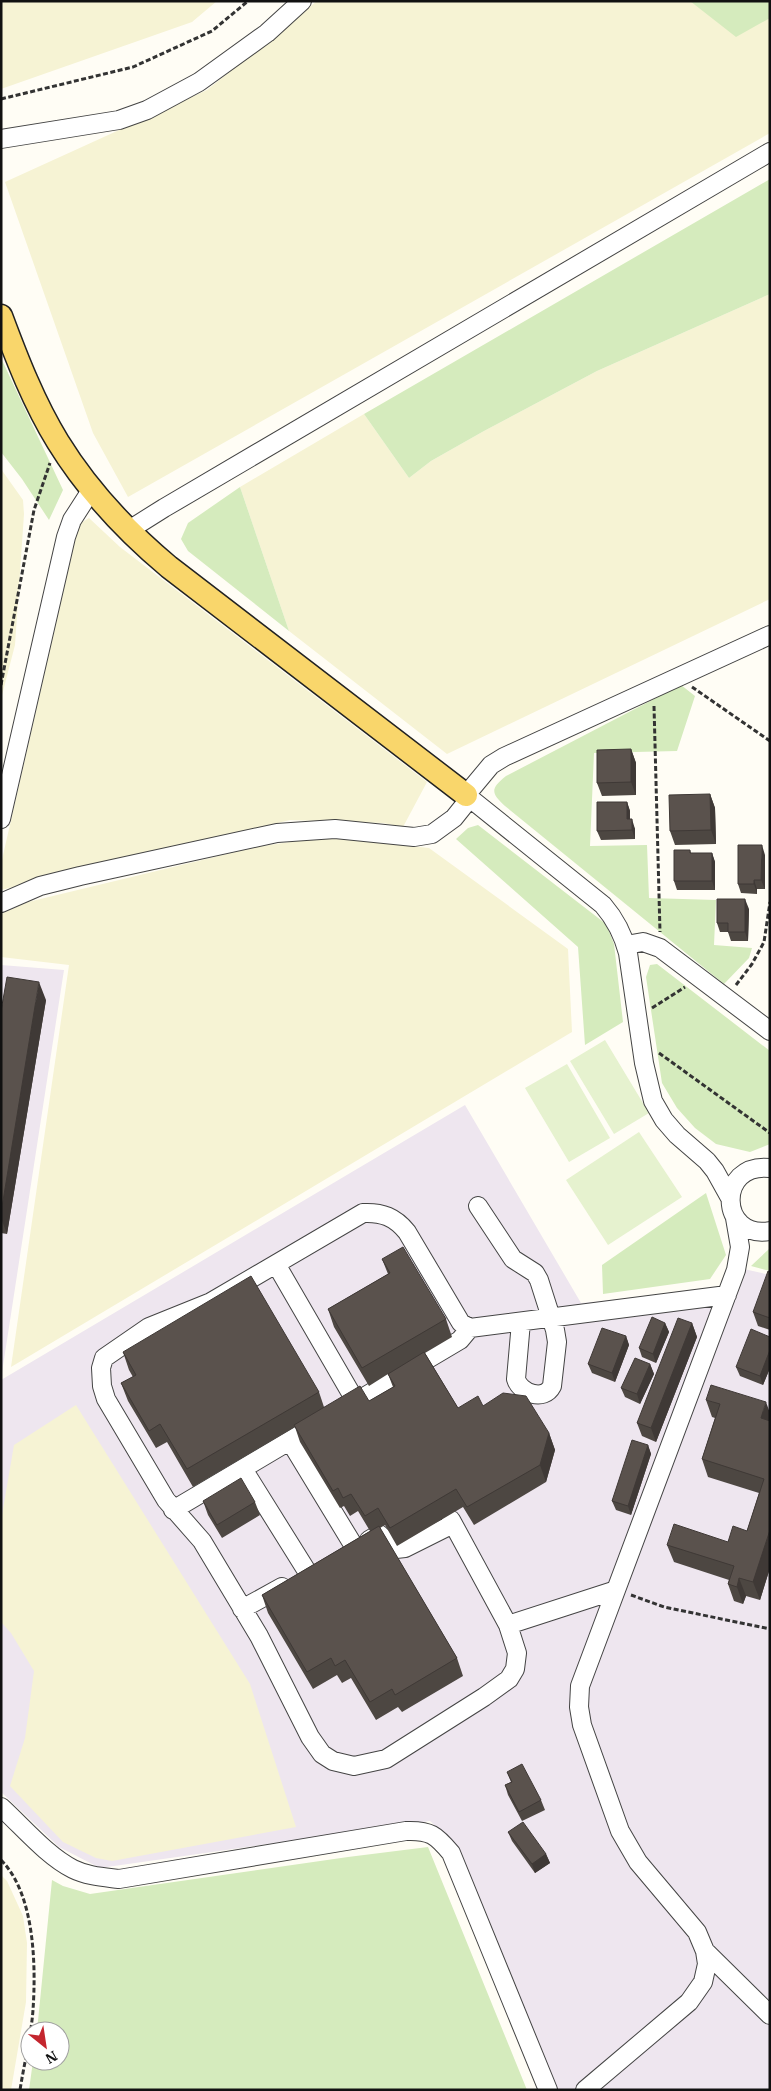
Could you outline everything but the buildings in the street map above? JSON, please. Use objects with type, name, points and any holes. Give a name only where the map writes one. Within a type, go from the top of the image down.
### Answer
[{"type":"main road","points":[[1,316],[34,396],[58,442],[92,490],[128,530],[169,567],[468,796]]},
{"type":"street","points":[[1,139],[119,120],[147,110],[199,82],[267,34],[302,1]]},
{"type":"street","points":[[128,530],[770,152]]},
{"type":"street","points":[[1,819],[66,537],[72,520],[92,490]]},
{"type":"street","points":[[1,903],[40,886],[277,833],[335,829],[414,837],[432,834],[454,818],[487,770],[504,757],[770,634]]},
{"type":"street","points":[[468,796],[603,904],[620,927],[626,945],[648,1084],[654,1101],[664,1120],[707,1161],[722,1182],[730,1198]]},
{"type":"street","points":[[626,945],[643,942],[660,948],[770,1031]]},
{"type":"street","points":[[707,1161],[740,1169],[764,1167]]},
{"type":"street","points":[[585,2090],[689,2002],[703,1982],[707,1964],[705,1951],[697,1932],[638,1862],[620,1831],[582,1725],[579,1707],[580,1686],[736,1270],[740,1247],[735,1218],[731,1208],[732,1188],[746,1172],[764,1167]]},
{"type":"street","points":[[478,1206],[513,1258],[535,1273],[552,1318],[557,1342],[552,1386],[550,1391],[545,1394],[531,1394],[521,1389],[518,1384],[516,1378],[513,1323]]},
{"type":"street","points":[[339,1556],[379,1534],[396,1549],[406,1548],[452,1522],[508,1625],[517,1653],[515,1669],[509,1679],[484,1697],[386,1759],[354,1766],[333,1761],[322,1754],[202,1540],[173,1510],[106,1399],[100,1368],[104,1358],[149,1327],[211,1302],[363,1213],[375,1213],[398,1221],[407,1232],[461,1323],[470,1328],[727,1295]]},
{"type":"street","points":[[735,1218],[750,1230],[759,1232],[769,1231]]},
{"type":"street","points":[[736,1270],[754,1242],[769,1231]]},
{"type":"street","points":[[276,1264],[356,1402]]},
{"type":"street","points":[[173,1510],[460,1340],[470,1328]]},
{"type":"street","points":[[290,1441],[355,1548]]},
{"type":"street","points":[[243,1469],[308,1573]]},
{"type":"street","points":[[242,1609],[324,1565]]},
{"type":"street","points":[[508,1625],[616,1590]]},
{"type":"street","points":[[1,1807],[56,1858],[73,1869],[94,1876],[119,1879],[406,1831],[422,1831],[438,1837],[451,1853],[548,2090]]},
{"type":"street","points":[[705,1951],[770,2015]]},
{"type":"path","points":[[1,99],[133,67],[212,31],[248,1]]},
{"type":"path","points":[[1,685],[34,510],[58,442]]},
{"type":"path","points":[[677,677],[770,741]]},
{"type":"path","points":[[654,688],[660,948]]},
{"type":"path","points":[[726,998],[759,954],[764,942],[770,902]]},
{"type":"path","points":[[637,1018],[700,978]]},
{"type":"path","points":[[641,1045],[662,1054],[770,1133]]},
{"type":"path","points":[[616,1590],[664,1606],[770,1629]]},
{"type":"path","points":[[1,1860],[17,1885],[26,1904],[34,1968],[32,2012],[20,2090]]},
{"type":"shaded area","points":[[1,1],[217,1],[192,22],[1,89]]},
{"type":"shaded area","points":[[317,1],[770,1],[770,133],[128,497],[93,433],[5,182],[207,90]]},
{"type":"shaded area","points":[[770,294],[770,599],[447,754],[289,631],[240,487],[364,414],[409,478],[431,461],[597,371]]},
{"type":"shaded area","points":[[1,469],[23,500],[24,514],[15,645],[1,699]]},
{"type":"shaded area","points":[[89,518],[120,547],[427,782],[403,827],[383,823],[290,820],[1,890],[1,864],[73,549],[74,527]]},
{"type":"shaded area","points":[[317,838],[357,840],[429,848],[568,949],[572,1032],[11,1367],[69,965],[1,957],[1,914],[28,902],[256,847]]},
{"type":"shaded area","points":[[1,965],[64,970],[1,1379]]},
{"type":"shaded area","points":[[465,1105],[581,1303],[735,1288],[744,1269],[770,1275],[770,2090],[553,2090],[447,1837],[430,1821],[100,1868],[59,1847],[1,1792],[1,1380]]},
{"type":"shaded area","points":[[76,1405],[250,1684],[296,1827],[112,1861],[96,1858],[63,1842],[10,1786],[25,1738],[34,1671],[11,1633],[1,1622],[1,1521],[14,1445]]},
{"type":"shaded area","points":[[1,1875],[7,1881],[23,1916],[27,1943],[26,2002],[23,2021],[20,2021],[20,2037],[11,2090],[1,2090]]},
{"type":"green space","points":[[690,1],[770,1],[770,18],[736,37]]},
{"type":"green space","points":[[770,179],[770,294],[597,371],[431,461],[409,478],[364,414]]},
{"type":"green space","points":[[1,358],[63,490],[49,520],[22,479],[1,452]]},
{"type":"green space","points":[[240,487],[289,631],[188,551],[181,539],[188,523]]},
{"type":"green space","points":[[681,685],[695,696],[677,751],[594,753],[590,846],[647,845],[649,898],[716,900],[714,945],[752,948],[749,958],[724,984],[505,806],[497,798],[494,791],[497,784],[506,776]]},
{"type":"green space","points":[[478,825],[606,924],[614,944],[623,1022],[585,1045],[578,947],[456,839],[468,828]]},
{"type":"green space","points":[[657,964],[770,1051],[770,1144],[750,1152],[716,1144],[695,1128],[677,1108],[662,1083],[646,977],[650,965]]},
{"type":"green space","points":[[605,1040],[649,1113],[614,1134],[570,1061]]},
{"type":"green space","points":[[567,1064],[610,1138],[569,1162],[525,1088]]},
{"type":"green space","points":[[639,1132],[682,1197],[608,1245],[566,1180]]},
{"type":"green space","points":[[706,1193],[726,1255],[710,1279],[603,1294],[602,1265]]},
{"type":"green space","points":[[769,1249],[770,1271],[751,1266]]},
{"type":"green space","points":[[428,1847],[527,2090],[29,2090],[32,2071],[70,2071],[70,2021],[38,2021],[52,1880],[63,1886],[90,1894]]}]
